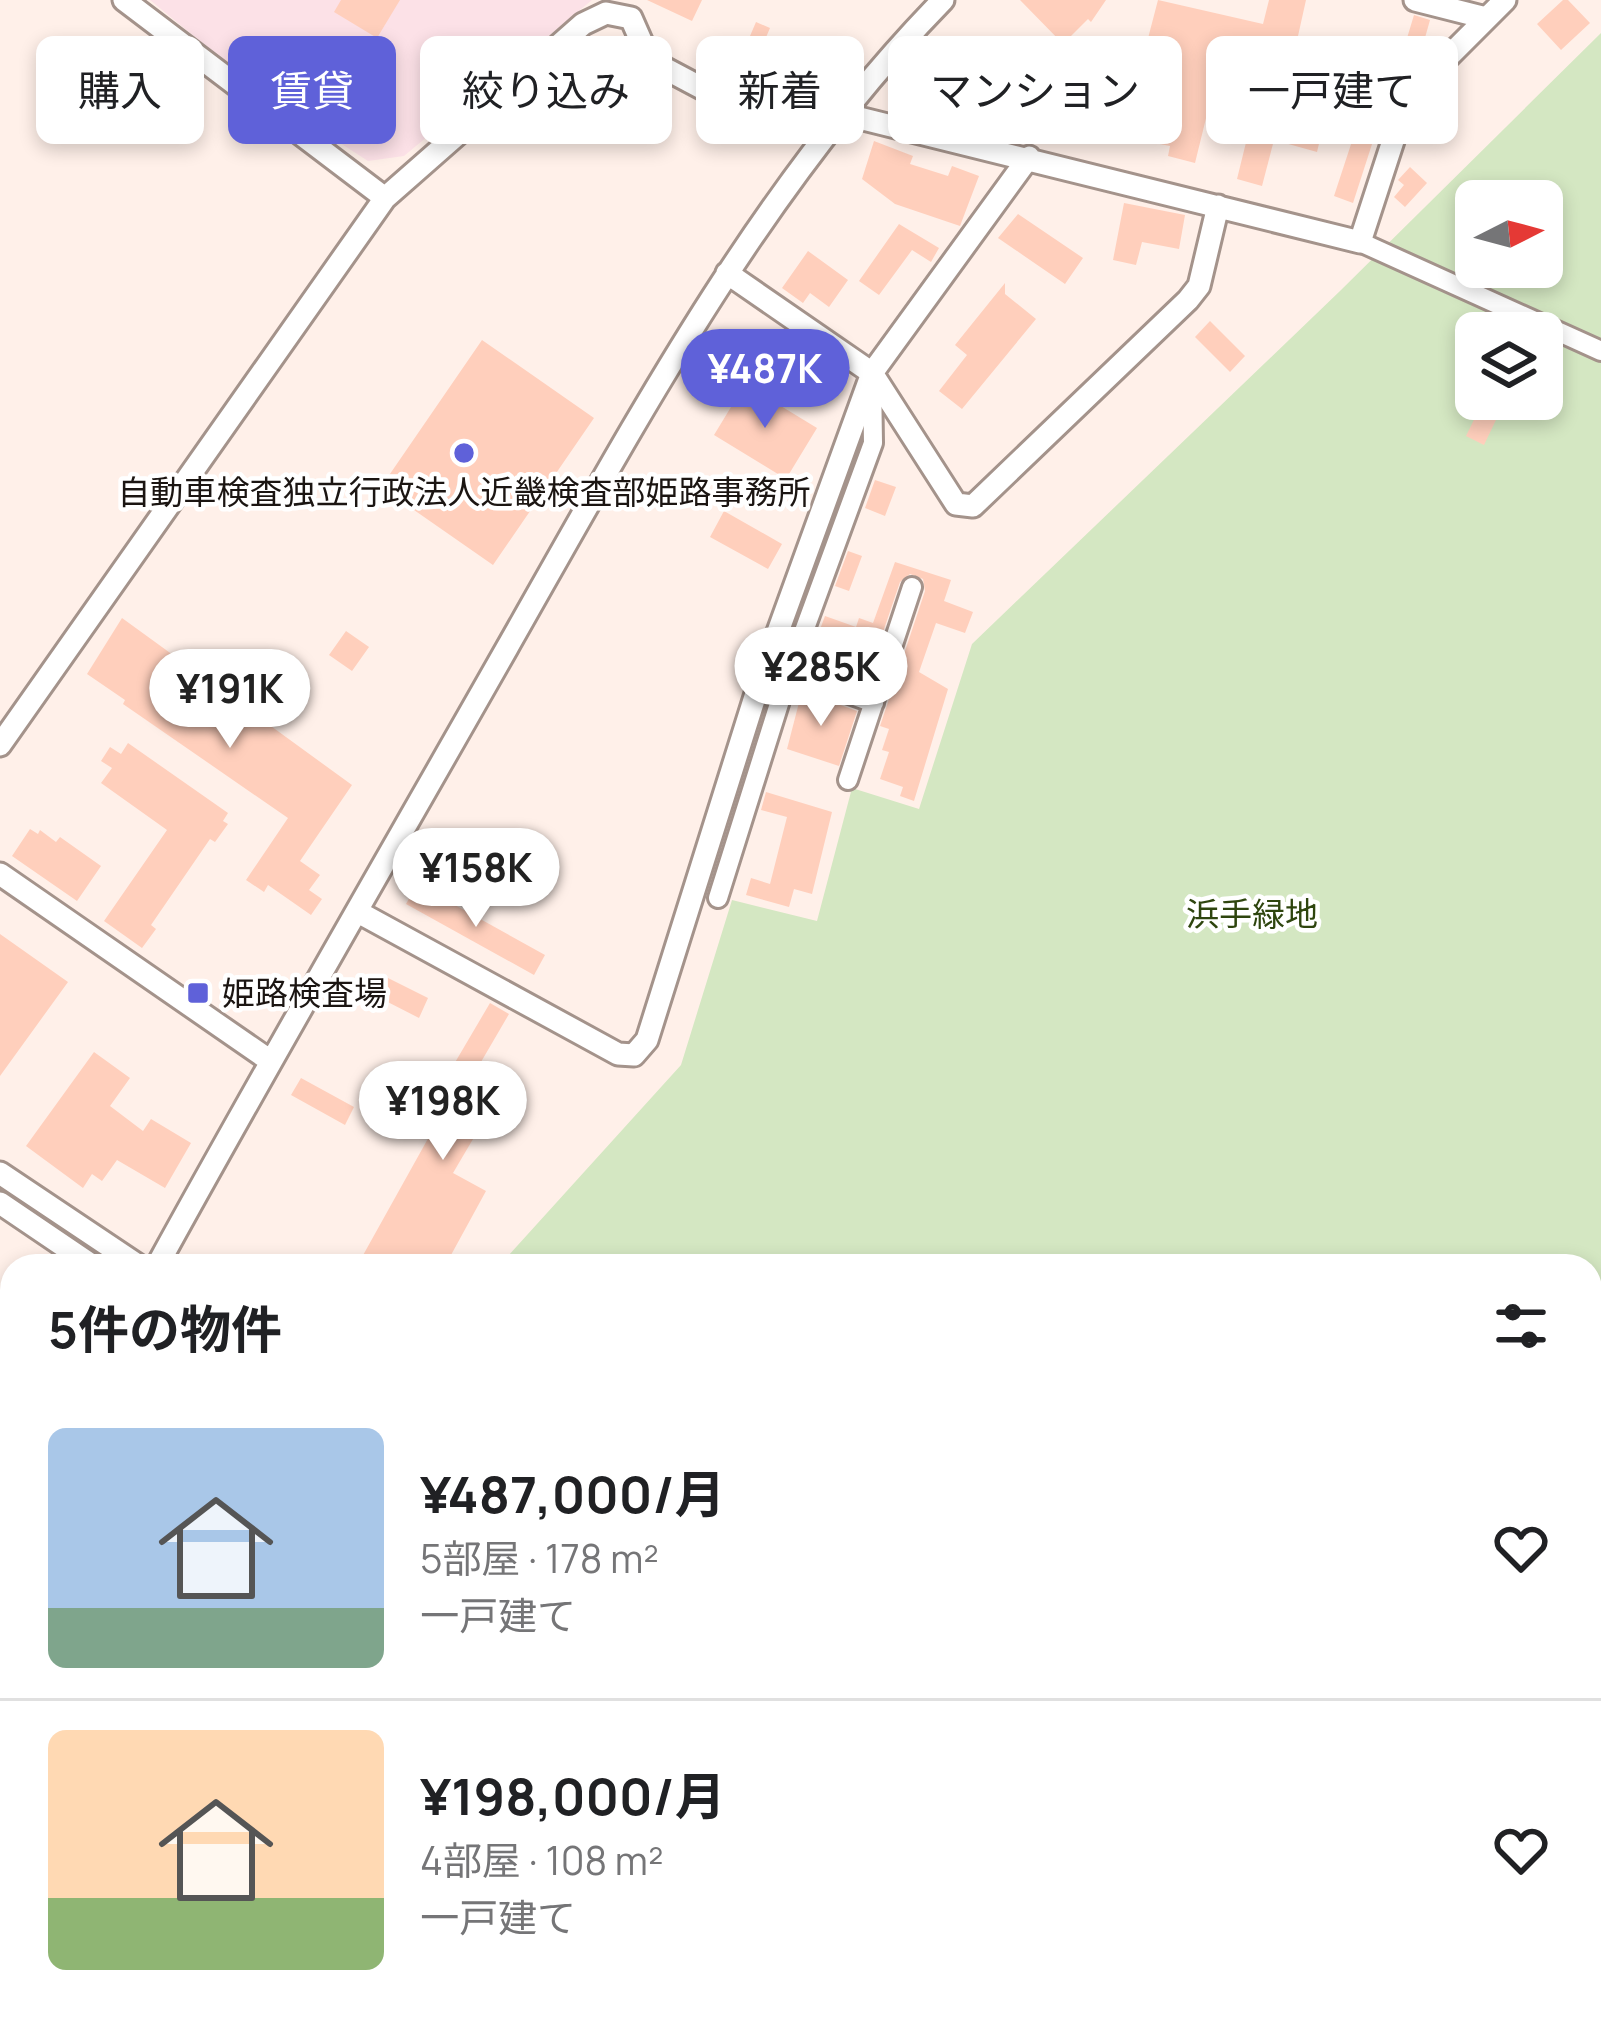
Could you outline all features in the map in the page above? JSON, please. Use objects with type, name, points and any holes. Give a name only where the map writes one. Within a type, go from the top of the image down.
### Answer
[{"type":"street","points":[[124,0],[385,198]]},
{"type":"street","points":[[864,90],[943,0]]},
{"type":"street","points":[[1414,0],[1486,18]]},
{"type":"street","points":[[1360,242],[1407,98],[1504,0]]},
{"type":"street","points":[[0,745],[385,198],[583,24],[606,13],[636,9],[642,43],[664,68],[696,87]]},
{"type":"street","points":[[864,119],[1360,242],[1601,351]]},
{"type":"street","points":[[164,1254],[269,1060],[592,500],[727,273],[821,144]]},
{"type":"street","points":[[358,912],[618,1054],[634,1055],[647,1040],[759,684],[872,374],[1029,157]]},
{"type":"street","points":[[727,273],[872,374],[956,503],[973,506],[1188,300],[1198,286],[1218,206]]},
{"type":"street","points":[[718,898],[790,672],[873,442],[872,374]]},
{"type":"street","points":[[848,780],[912,587]]},
{"type":"street","points":[[790,672],[874,703]]},
{"type":"street","points":[[0,874],[269,1060]]},
{"type":"street","points":[[0,1173],[121,1254]]},
{"type":"street","points":[[0,1203],[75,1254]]},
{"type":"shaded area","points":[[150,0],[592,0],[549,36],[420,36],[420,143],[404,156],[368,161],[342,144],[396,144],[396,36],[228,36],[228,64],[204,45],[204,36],[194,36]]},
{"type":"green space","name":"浜手緑地","points":[[1601,33],[1601,341],[1573,328],[1570,348],[1601,363],[1601,1254],[510,1254],[681,1065],[732,900],[817,921],[852,788],[919,809],[972,644]]},
{"type":"building","points":[[341,0],[400,0],[378,36],[334,12]]},
{"type":"building","points":[[647,0],[702,0],[692,21]]},
{"type":"building","points":[[1020,0],[1106,0],[1091,22],[1088,19],[1071,36],[1055,36]]},
{"type":"building","points":[[1158,0],[1263,24],[1269,0],[1306,0],[1298,36],[1206,36],[1206,118],[1195,163],[1168,156],[1170,146],[1160,144],[1182,144],[1182,36],[1149,36]]},
{"type":"building","points":[[1563,0],[1590,23],[1561,50],[1537,24]]},
{"type":"building","points":[[1414,15],[1430,20],[1426,36],[1408,36]]},
{"type":"building","points":[[756,22],[770,28],[767,36],[750,36]]},
{"type":"building","points":[[874,141],[913,156],[910,164],[948,176],[952,166],[979,176],[960,226],[895,204],[862,179]]},
{"type":"building","points":[[1246,144],[1273,144],[1262,186],[1237,179]]},
{"type":"building","points":[[1288,144],[1319,144],[1317,152]]},
{"type":"building","points":[[1351,144],[1372,144],[1353,203],[1334,196]]},
{"type":"building","points":[[1410,167],[1427,183],[1405,207],[1394,197],[1404,185],[1398,180]]},
{"type":"building","points":[[1124,203],[1185,215],[1179,249],[1142,242],[1136,265],[1113,260]]},
{"type":"building","points":[[1018,214],[1083,258],[1065,284],[998,238]]},
{"type":"building","points":[[899,224],[939,248],[931,262],[912,250],[879,295],[859,281]]},
{"type":"building","points":[[808,251],[848,280],[829,307],[810,293],[803,303],[782,288]]},
{"type":"building","points":[[1005,283],[1005,294],[1036,319],[962,409],[939,391],[967,355],[955,345]]},
{"type":"building","points":[[1210,321],[1245,356],[1230,372],[1195,337]]},
{"type":"building","points":[[482,340],[594,418],[493,565],[381,487]]},
{"type":"building","points":[[745,384],[817,428],[786,479],[714,435]]},
{"type":"building","points":[[1474,420],[1496,420],[1484,445],[1466,436]]},
{"type":"building","points":[[875,480],[896,487],[885,516],[865,508]]},
{"type":"building","points":[[724,511],[782,544],[768,569],[710,537]]},
{"type":"building","points":[[848,551],[862,556],[849,591],[835,586]]},
{"type":"building","points":[[895,562],[951,580],[944,601],[973,612],[965,633],[936,623],[919,672],[948,689],[914,801],[900,796],[903,787],[880,779],[889,752],[882,750],[889,729],[880,726],[925,591],[923,579],[910,574],[900,582],[865,685],[807,664],[825,616],[856,627],[859,618],[873,623]]},
{"type":"building","points":[[122,618],[352,785],[300,861],[320,875],[309,890],[322,899],[311,915],[268,885],[264,892],[246,880],[288,818],[87,674]]},
{"type":"building","points":[[346,631],[369,647],[352,671],[329,655]]},
{"type":"building","points":[[802,691],[857,711],[839,766],[787,749]]},
{"type":"building","points":[[128,743],[228,813],[223,821],[228,824],[215,842],[210,839],[151,925],[156,929],[142,948],[104,921],[167,830],[101,783],[112,768],[101,761],[110,747],[121,754]]},
{"type":"building","points":[[766,792],[832,812],[812,894],[794,889],[789,907],[746,895],[751,878],[770,884],[787,817],[761,810]]},
{"type":"building","points":[[30,829],[56,842],[60,837],[101,866],[77,901],[12,856]]},
{"type":"building","points":[[417,884],[545,955],[534,975],[406,904]]},
{"type":"building","points":[[0,934],[68,982],[0,1076]]},
{"type":"building","points":[[386,977],[428,998],[419,1018],[376,996]]},
{"type":"building","points":[[490,1003],[509,1014],[481,1062],[509,1078],[453,1173],[486,1191],[452,1254],[364,1254],[430,1135],[417,1127]]},
{"type":"building","points":[[94,1052],[130,1078],[110,1106],[143,1131],[151,1119],[191,1143],[165,1188],[117,1160],[102,1181],[92,1174],[83,1188],[26,1146]]},
{"type":"building","points":[[301,1078],[354,1107],[345,1125],[291,1095]]},
{"type":"place","name":"自動車検査独立行政法人近畿検査部姫路事務所","points":[[464,453]]},
{"type":"place","name":"姫路検査場","points":[[198,993]]}]
